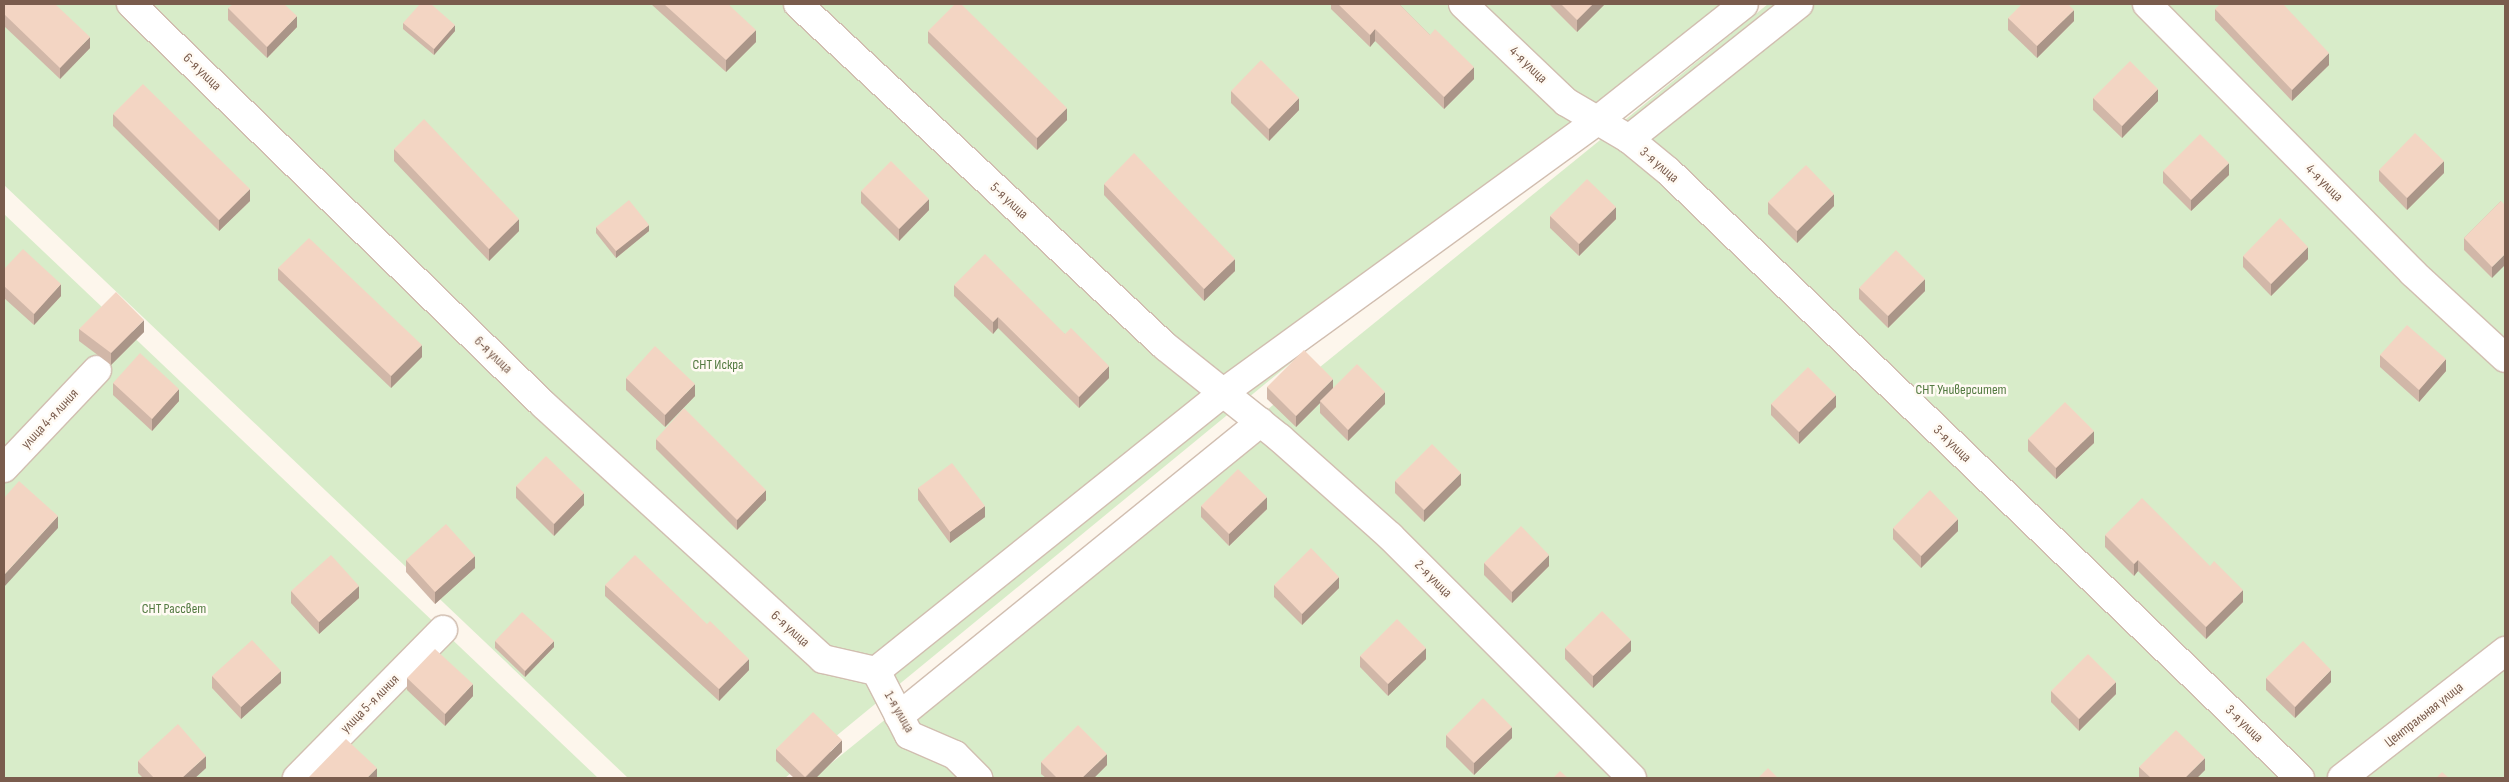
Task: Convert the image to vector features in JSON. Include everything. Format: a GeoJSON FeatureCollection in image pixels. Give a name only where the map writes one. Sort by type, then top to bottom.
{"type":"FeatureCollection","features":[{"type":"Feature","properties":{"kind":"street","name":"6-я улица"},"geometry":{"type":"LineString","coordinates":[[131,4],[544,405],[823,659],[876,671]]}},
{"type":"Feature","properties":{"kind":"street","name":"5-я улица"},"geometry":{"type":"LineString","coordinates":[[798,4],[1166,348],[1224,392]]}},
{"type":"Feature","properties":{"kind":"street","name":"4-я улица"},"geometry":{"type":"LineString","coordinates":[[1463,4],[1594,123]]}},
{"type":"Feature","properties":{"kind":"street"},"geometry":{"type":"LineString","coordinates":[[876,671],[1224,392],[1594,123],[1744,4]]}},
{"type":"Feature","properties":{"kind":"street"},"geometry":{"type":"LineString","coordinates":[[1629,139],[1800,4]]}},
{"type":"Feature","properties":{"kind":"street","name":"4-я улица"},"geometry":{"type":"LineString","coordinates":[[2147,4],[2413,273],[2505,358]]}},
{"type":"Feature","properties":{"kind":"street","name":"3-я улица"},"geometry":{"type":"LineString","coordinates":[[1594,123],[1629,139],[1668,171],[2300,778]]}},
{"type":"Feature","properties":{"kind":"street","name":"улица 4-я линия"},"geometry":{"type":"LineString","coordinates":[[4,468],[97,370]]}},
{"type":"Feature","properties":{"kind":"street","name":"2-я улица"},"geometry":{"type":"LineString","coordinates":[[1224,392],[1262,422],[1390,536],[1632,778]]}},
{"type":"Feature","properties":{"kind":"street"},"geometry":{"type":"LineString","coordinates":[[899,716],[1262,422]]}},
{"type":"Feature","properties":{"kind":"street","name":"улица 5-я линия"},"geometry":{"type":"LineString","coordinates":[[297,778],[443,630]]}},
{"type":"Feature","properties":{"kind":"street","name":"Центральная улица"},"geometry":{"type":"LineString","coordinates":[[2342,778],[2505,651]]}},
{"type":"Feature","properties":{"kind":"street","name":"1-я улица"},"geometry":{"type":"LineString","coordinates":[[876,671],[909,735],[955,755],[978,778]]}},
{"type":"Feature","properties":{"kind":"green space","name":"СНТ Искра"},"geometry":{"type":"Polygon","coordinates":[[[4,4],[1728,4],[785,778],[628,778],[4,185],[4,4]]]}},
{"type":"Feature","properties":{"kind":"green space","name":"СНТ Университет"},"geometry":{"type":"Polygon","coordinates":[[[1768,4],[2505,4],[2505,778],[813,778],[1768,4]]]}},
{"type":"Feature","properties":{"kind":"green space","name":"СНТ Рассвет"},"geometry":{"type":"Polygon","coordinates":[[[4,214],[598,778],[4,778],[4,214]]]}},
{"type":"Feature","properties":{"kind":"building"},"geometry":{"type":"Polygon","coordinates":[[[4,4],[55,4],[90,37],[60,68],[4,14],[4,4]]]}},
{"type":"Feature","properties":{"kind":"building"},"geometry":{"type":"Polygon","coordinates":[[[233,4],[284,4],[297,16],[267,47],[228,8],[233,4]]]}},
{"type":"Feature","properties":{"kind":"building"},"geometry":{"type":"Polygon","coordinates":[[[420,4],[431,4],[455,25],[434,49],[403,23],[420,4]]]}},
{"type":"Feature","properties":{"kind":"building"},"geometry":{"type":"Polygon","coordinates":[[[664,4],[728,4],[756,30],[726,60],[664,4]]]}},
{"type":"Feature","properties":{"kind":"building"},"geometry":{"type":"Polygon","coordinates":[[[955,4],[961,4],[1067,108],[1037,138],[928,31],[955,4]]]}},
{"type":"Feature","properties":{"kind":"building"},"geometry":{"type":"Polygon","coordinates":[[[1338,4],[1399,4],[1430,35],[1435,29],[1474,67],[1444,97],[1375,29],[1370,35],[1338,4]]]}},
{"type":"Feature","properties":{"kind":"building"},"geometry":{"type":"Polygon","coordinates":[[[1561,4],[1593,4],[1577,20],[1561,4]]]}},
{"type":"Feature","properties":{"kind":"building"},"geometry":{"type":"Polygon","coordinates":[[[2022,4],[2068,4],[2074,10],[2037,46],[2008,18],[2022,4]]]}},
{"type":"Feature","properties":{"kind":"building"},"geometry":{"type":"Polygon","coordinates":[[[2220,4],[2283,4],[2329,53],[2292,90],[2215,9],[2220,4]]]}},
{"type":"Feature","properties":{"kind":"building"},"geometry":{"type":"Polygon","coordinates":[[[1261,60],[1299,98],[1269,129],[1231,91],[1261,60]]]}},
{"type":"Feature","properties":{"kind":"building"},"geometry":{"type":"Polygon","coordinates":[[[2130,61],[2158,89],[2122,126],[2093,98],[2130,61]]]}},
{"type":"Feature","properties":{"kind":"building"},"geometry":{"type":"Polygon","coordinates":[[[143,84],[250,189],[219,220],[113,114],[143,84]]]}},
{"type":"Feature","properties":{"kind":"building"},"geometry":{"type":"Polygon","coordinates":[[[424,119],[519,219],[489,249],[394,149],[424,119]]]}},
{"type":"Feature","properties":{"kind":"building"},"geometry":{"type":"Polygon","coordinates":[[[2415,133],[2444,161],[2407,198],[2379,170],[2415,133]]]}},
{"type":"Feature","properties":{"kind":"building"},"geometry":{"type":"Polygon","coordinates":[[[2200,134],[2229,163],[2191,200],[2163,171],[2200,134]]]}},
{"type":"Feature","properties":{"kind":"building"},"geometry":{"type":"Polygon","coordinates":[[[1134,153],[1235,259],[1204,289],[1104,184],[1134,153]]]}},
{"type":"Feature","properties":{"kind":"building"},"geometry":{"type":"Polygon","coordinates":[[[891,161],[929,199],[899,229],[861,191],[891,161]]]}},
{"type":"Feature","properties":{"kind":"building"},"geometry":{"type":"Polygon","coordinates":[[[1806,165],[1834,194],[1797,231],[1768,202],[1806,165]]]}},
{"type":"Feature","properties":{"kind":"building"},"geometry":{"type":"Polygon","coordinates":[[[1587,179],[1616,207],[1579,244],[1550,216],[1587,179]]]}},
{"type":"Feature","properties":{"kind":"building"},"geometry":{"type":"Polygon","coordinates":[[[629,200],[649,225],[616,251],[596,227],[629,200]]]}},
{"type":"Feature","properties":{"kind":"building"},"geometry":{"type":"Polygon","coordinates":[[[2501,201],[2505,205],[2505,254],[2492,267],[2464,238],[2501,201]]]}},
{"type":"Feature","properties":{"kind":"building"},"geometry":{"type":"Polygon","coordinates":[[[2280,218],[2308,247],[2271,284],[2243,256],[2280,218]]]}},
{"type":"Feature","properties":{"kind":"building"},"geometry":{"type":"Polygon","coordinates":[[[309,238],[422,345],[391,376],[278,268],[309,238]]]}},
{"type":"Feature","properties":{"kind":"building"},"geometry":{"type":"Polygon","coordinates":[[[23,249],[61,284],[34,314],[4,286],[4,269],[23,249]]]}},
{"type":"Feature","properties":{"kind":"building"},"geometry":{"type":"Polygon","coordinates":[[[1896,250],[1925,279],[1888,316],[1859,288],[1896,250]]]}},
{"type":"Feature","properties":{"kind":"building"},"geometry":{"type":"Polygon","coordinates":[[[985,254],[1065,334],[1071,328],[1109,366],[1079,397],[998,317],[993,322],[954,285],[985,254]]]}},
{"type":"Feature","properties":{"kind":"building"},"geometry":{"type":"Polygon","coordinates":[[[116,292],[144,320],[111,353],[79,329],[116,292]]]}},
{"type":"Feature","properties":{"kind":"building"},"geometry":{"type":"Polygon","coordinates":[[[2407,325],[2446,359],[2419,390],[2380,355],[2407,325]]]}},
{"type":"Feature","properties":{"kind":"building"},"geometry":{"type":"Polygon","coordinates":[[[655,346],[695,384],[665,415],[626,378],[655,346]]]}},
{"type":"Feature","properties":{"kind":"building"},"geometry":{"type":"Polygon","coordinates":[[[1304,350],[1333,379],[1296,416],[1267,387],[1304,350]]]}},
{"type":"Feature","properties":{"kind":"building"},"geometry":{"type":"Polygon","coordinates":[[[140,353],[179,389],[152,419],[113,383],[140,353]]]}},
{"type":"Feature","properties":{"kind":"building"},"geometry":{"type":"Polygon","coordinates":[[[1357,364],[1385,392],[1348,430],[1320,401],[1357,364]]]}},
{"type":"Feature","properties":{"kind":"building"},"geometry":{"type":"Polygon","coordinates":[[[1808,367],[1836,395],[1799,432],[1771,404],[1808,367]]]}},
{"type":"Feature","properties":{"kind":"building"},"geometry":{"type":"Polygon","coordinates":[[[2065,402],[2094,431],[2056,468],[2028,439],[2065,402]]]}},
{"type":"Feature","properties":{"kind":"building"},"geometry":{"type":"Polygon","coordinates":[[[684,408],[766,490],[737,520],[656,439],[684,408]]]}},
{"type":"Feature","properties":{"kind":"building"},"geometry":{"type":"Polygon","coordinates":[[[1432,444],[1461,473],[1424,510],[1395,481],[1432,444]]]}},
{"type":"Feature","properties":{"kind":"building"},"geometry":{"type":"Polygon","coordinates":[[[546,456],[584,493],[554,524],[516,486],[546,456]]]}},
{"type":"Feature","properties":{"kind":"building"},"geometry":{"type":"Polygon","coordinates":[[[952,463],[985,506],[950,532],[918,488],[952,463]]]}},
{"type":"Feature","properties":{"kind":"building"},"geometry":{"type":"Polygon","coordinates":[[[1238,469],[1267,497],[1229,534],[1201,506],[1238,469]]]}},
{"type":"Feature","properties":{"kind":"building"},"geometry":{"type":"Polygon","coordinates":[[[19,481],[58,516],[4,575],[4,498],[19,481]]]}},
{"type":"Feature","properties":{"kind":"building"},"geometry":{"type":"Polygon","coordinates":[[[1930,490],[1958,519],[1921,556],[1893,528],[1930,490]]]}},
{"type":"Feature","properties":{"kind":"building"},"geometry":{"type":"Polygon","coordinates":[[[2142,498],[2210,566],[2214,561],[2243,590],[2206,627],[2138,560],[2134,564],[2105,535],[2142,498]]]}},
{"type":"Feature","properties":{"kind":"building"},"geometry":{"type":"Polygon","coordinates":[[[446,524],[475,556],[435,592],[406,560],[446,524]]]}},
{"type":"Feature","properties":{"kind":"building"},"geometry":{"type":"Polygon","coordinates":[[[1521,526],[1549,555],[1512,592],[1484,563],[1521,526]]]}},
{"type":"Feature","properties":{"kind":"building"},"geometry":{"type":"Polygon","coordinates":[[[1311,548],[1339,577],[1302,614],[1274,585],[1311,548]]]}},
{"type":"Feature","properties":{"kind":"building"},"geometry":{"type":"Polygon","coordinates":[[[331,555],[359,586],[319,622],[291,591],[331,555]]]}},
{"type":"Feature","properties":{"kind":"building"},"geometry":{"type":"Polygon","coordinates":[[[635,555],[707,624],[710,621],[749,659],[719,689],[605,585],[635,555]]]}},
{"type":"Feature","properties":{"kind":"building"},"geometry":{"type":"Polygon","coordinates":[[[1602,611],[1631,640],[1593,676],[1565,648],[1602,611]]]}},
{"type":"Feature","properties":{"kind":"building"},"geometry":{"type":"Polygon","coordinates":[[[522,612],[554,641],[525,671],[495,641],[522,612]]]}},
{"type":"Feature","properties":{"kind":"building"},"geometry":{"type":"Polygon","coordinates":[[[1397,619],[1426,648],[1388,684],[1360,656],[1397,619]]]}},
{"type":"Feature","properties":{"kind":"building"},"geometry":{"type":"Polygon","coordinates":[[[252,640],[281,671],[241,707],[212,676],[252,640]]]}},
{"type":"Feature","properties":{"kind":"building"},"geometry":{"type":"Polygon","coordinates":[[[2303,641],[2331,670],[2295,707],[2266,678],[2303,641]]]}},
{"type":"Feature","properties":{"kind":"building"},"geometry":{"type":"Polygon","coordinates":[[[435,649],[473,684],[445,714],[407,678],[435,649]]]}},
{"type":"Feature","properties":{"kind":"building"},"geometry":{"type":"Polygon","coordinates":[[[2088,654],[2116,682],[2079,719],[2051,691],[2088,654]]]}},
{"type":"Feature","properties":{"kind":"building"},"geometry":{"type":"Polygon","coordinates":[[[1483,698],[1512,727],[1474,763],[1446,735],[1483,698]]]}},
{"type":"Feature","properties":{"kind":"building"},"geometry":{"type":"Polygon","coordinates":[[[813,712],[842,740],[805,777],[776,749],[813,712]]]}},
{"type":"Feature","properties":{"kind":"building"},"geometry":{"type":"Polygon","coordinates":[[[178,724],[206,756],[182,778],[154,778],[138,761],[178,724]]]}},
{"type":"Feature","properties":{"kind":"building"},"geometry":{"type":"Polygon","coordinates":[[[1078,725],[1107,754],[1082,778],[1057,778],[1041,762],[1078,725]]]}},
{"type":"Feature","properties":{"kind":"building"},"geometry":{"type":"Polygon","coordinates":[[[2176,730],[2205,758],[2185,778],[2151,778],[2139,767],[2176,730]]]}},
{"type":"Feature","properties":{"kind":"building"},"geometry":{"type":"Polygon","coordinates":[[[346,739],[377,768],[367,778],[309,778],[309,777],[346,739]]]}},
{"type":"Feature","properties":{"kind":"building"},"geometry":{"type":"Polygon","coordinates":[[[1768,768],[1778,778],[1758,778],[1768,768]]]}},
{"type":"Feature","properties":{"kind":"building"},"geometry":{"type":"Polygon","coordinates":[[[1560,771],[1568,778],[1553,778],[1560,771]]]}},
{"type":"Feature","properties":{"kind":"building"},"geometry":{"type":"Polygon","coordinates":[[[2442,772],[2449,778],[2436,778],[2442,772]]]}}]}
